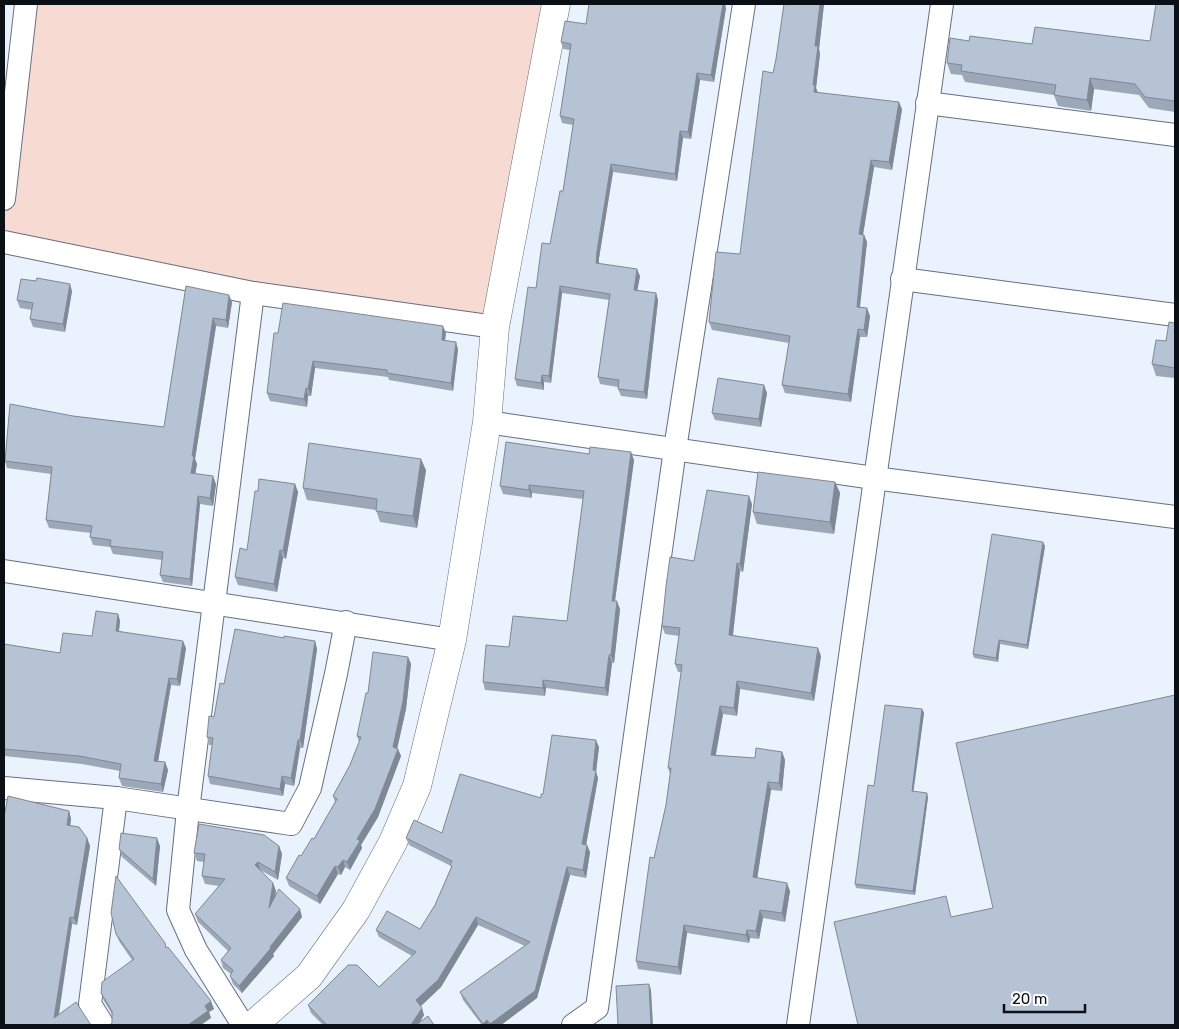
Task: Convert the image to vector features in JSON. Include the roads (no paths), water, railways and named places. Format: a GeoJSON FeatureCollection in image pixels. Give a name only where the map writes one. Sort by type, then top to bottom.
{"type":"FeatureCollection","features":[{"type":"Feature","properties":{"kind":"street"},"geometry":{"type":"LineString","coordinates":[[4,199],[26,4]]}},
{"type":"Feature","properties":{"kind":"street"},"geometry":{"type":"LineString","coordinates":[[253,1025],[309,976],[356,910],[393,842],[417,786],[452,640],[487,422],[495,327],[556,4]]}},
{"type":"Feature","properties":{"kind":"street"},"geometry":{"type":"LineString","coordinates":[[574,1025],[597,1008],[675,450],[744,4]]}},
{"type":"Feature","properties":{"kind":"street"},"geometry":{"type":"LineString","coordinates":[[798,1025],[942,4]]}},
{"type":"Feature","properties":{"kind":"street"},"geometry":{"type":"LineString","coordinates":[[927,103],[1175,135]]}},
{"type":"Feature","properties":{"kind":"street"},"geometry":{"type":"LineString","coordinates":[[4,242],[253,292],[495,327]]}},
{"type":"Feature","properties":{"kind":"street"},"geometry":{"type":"LineString","coordinates":[[902,279],[1175,315]]}},
{"type":"Feature","properties":{"kind":"street"},"geometry":{"type":"LineString","coordinates":[[244,1025],[196,950],[178,910],[188,810],[253,292]]}},
{"type":"Feature","properties":{"kind":"street"},"geometry":{"type":"LineString","coordinates":[[487,422],[874,478],[1175,517]]}},
{"type":"Feature","properties":{"kind":"street"},"geometry":{"type":"LineString","coordinates":[[4,570],[452,640]]}},
{"type":"Feature","properties":{"kind":"street"},"geometry":{"type":"LineString","coordinates":[[4,788],[116,798],[290,824],[310,788],[329,709],[346,622]]}},
{"type":"Feature","properties":{"kind":"street"},"geometry":{"type":"LineString","coordinates":[[103,1025],[90,1004],[116,798]]}}]}
